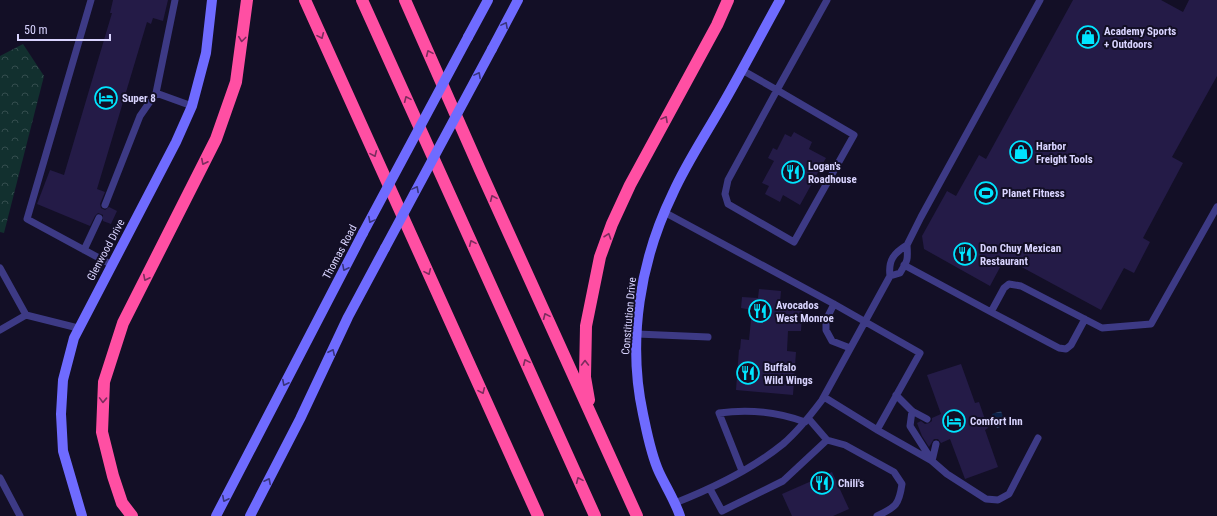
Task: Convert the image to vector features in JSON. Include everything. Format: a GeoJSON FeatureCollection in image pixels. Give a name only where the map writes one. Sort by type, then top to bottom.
{"type":"FeatureCollection","features":[{"type":"Feature","properties":{"kind":"highway"},"geometry":{"type":"LineString","coordinates":[[128,516],[122,504],[113,476],[102,432],[104,382],[122,323],[216,140],[236,82],[247,0]]}},
{"type":"Feature","properties":{"kind":"highway"},"geometry":{"type":"LineString","coordinates":[[305,0],[538,516]]}},
{"type":"Feature","properties":{"kind":"highway"},"geometry":{"type":"LineString","coordinates":[[362,0],[595,516]]}},
{"type":"Feature","properties":{"kind":"highway"},"geometry":{"type":"LineString","coordinates":[[405,0],[481,172],[637,516]]}},
{"type":"Feature","properties":{"kind":"highway"},"geometry":{"type":"LineString","coordinates":[[597,428],[588,397],[585,378],[585,354],[586,326],[600,257],[612,224],[630,185],[717,25],[728,0]]}},
{"type":"Feature","properties":{"kind":"highway"},"geometry":{"type":"LineString","coordinates":[[122,504],[132,516]]}},
{"type":"Feature","properties":{"kind":"main road","name":"Glenwood Drive"},"geometry":{"type":"LineString","coordinates":[[82,516],[63,451],[61,414],[63,380],[78,328],[176,142],[192,106],[206,53],[212,0]]}},
{"type":"Feature","properties":{"kind":"main road","name":"Thomas Road"},"geometry":{"type":"LineString","coordinates":[[216,516],[363,233],[488,0]]}},
{"type":"Feature","properties":{"kind":"main road"},"geometry":{"type":"LineString","coordinates":[[250,516],[300,419],[348,317],[518,0]]}},
{"type":"Feature","properties":{"kind":"main road","name":"Constitution Drive"},"geometry":{"type":"LineString","coordinates":[[680,516],[676,503],[659,471],[643,414],[638,376],[637,334],[644,272],[664,212],[680,180],[780,0]]}},
{"type":"Feature","properties":{"kind":"lane"},"geometry":{"type":"LineString","coordinates":[[91,0],[27,219],[112,265]]}},
{"type":"Feature","properties":{"kind":"lane"},"geometry":{"type":"LineString","coordinates":[[105,205],[140,116],[156,93],[176,0]]}},
{"type":"Feature","properties":{"kind":"lane"},"geometry":{"type":"LineString","coordinates":[[742,70],[777,90],[854,135],[794,242],[728,204],[725,194],[728,180],[777,90],[827,0]]}},
{"type":"Feature","properties":{"kind":"lane"},"geometry":{"type":"LineString","coordinates":[[676,503],[710,489],[742,471],[783,443],[807,420],[824,397],[890,276],[889,266],[897,251],[907,244],[1040,0]]}},
{"type":"Feature","properties":{"kind":"lane"},"geometry":{"type":"LineString","coordinates":[[156,93],[192,106]]}},
{"type":"Feature","properties":{"kind":"lane"},"geometry":{"type":"LineString","coordinates":[[991,312],[1004,288],[1009,284],[1021,286],[1102,328],[1151,324],[1217,207]]}},
{"type":"Feature","properties":{"kind":"lane"},"geometry":{"type":"LineString","coordinates":[[664,212],[865,321],[920,353],[877,430]]}},
{"type":"Feature","properties":{"kind":"lane"},"geometry":{"type":"LineString","coordinates":[[84,250],[99,218]]}},
{"type":"Feature","properties":{"kind":"lane"},"geometry":{"type":"LineString","coordinates":[[890,276],[900,273],[908,259],[907,244]]}},
{"type":"Feature","properties":{"kind":"lane"},"geometry":{"type":"LineString","coordinates":[[904,266],[1059,348],[1066,349],[1071,345],[1085,319]]}},
{"type":"Feature","properties":{"kind":"lane"},"geometry":{"type":"LineString","coordinates":[[0,268],[26,315]]}},
{"type":"Feature","properties":{"kind":"lane"},"geometry":{"type":"LineString","coordinates":[[834,304],[826,320],[826,330],[832,341],[850,348]]}},
{"type":"Feature","properties":{"kind":"lane"},"geometry":{"type":"LineString","coordinates":[[0,330],[26,315],[78,328]]}},
{"type":"Feature","properties":{"kind":"lane"},"geometry":{"type":"LineString","coordinates":[[637,334],[708,337]]}},
{"type":"Feature","properties":{"kind":"lane"},"geometry":{"type":"LineString","coordinates":[[896,395],[912,411],[927,419]]}},
{"type":"Feature","properties":{"kind":"lane"},"geometry":{"type":"LineString","coordinates":[[824,397],[877,430],[932,461],[947,474],[986,499],[998,500],[1009,494],[1038,438]]}},
{"type":"Feature","properties":{"kind":"lane"},"geometry":{"type":"LineString","coordinates":[[742,471],[719,413],[736,410],[789,416],[807,420],[827,440],[845,445],[894,472],[902,484],[900,500],[889,510],[877,516]]}},
{"type":"Feature","properties":{"kind":"lane"},"geometry":{"type":"LineString","coordinates":[[912,411],[910,426],[932,461]]}},
{"type":"Feature","properties":{"kind":"lane"},"geometry":{"type":"LineString","coordinates":[[710,489],[722,511],[783,482],[827,440]]}},
{"type":"Feature","properties":{"kind":"lane"},"geometry":{"type":"LineString","coordinates":[[932,461],[936,444]]}},
{"type":"Feature","properties":{"kind":"lane"},"geometry":{"type":"LineString","coordinates":[[0,478],[20,516]]}},
{"type":"Feature","properties":{"kind":"green space"},"geometry":{"type":"Polygon","coordinates":[[[23,44],[44,76],[4,233],[0,232],[0,56],[23,44]]]}},
{"type":"Feature","properties":{"kind":"water"},"geometry":{"type":"Polygon","coordinates":[[[1001,411],[1006,425],[997,428],[992,414],[1001,411]]]}},
{"type":"Feature","properties":{"kind":"building","name":"Super 8"},"geometry":{"type":"Polygon","coordinates":[[[113,0],[168,0],[163,21],[153,18],[151,24],[147,22],[97,189],[105,192],[100,204],[101,208],[105,210],[109,207],[117,211],[111,224],[103,221],[103,215],[98,213],[90,226],[37,204],[50,170],[64,175],[112,13],[110,13],[113,0]]]}},
{"type":"Feature","properties":{"kind":"building"},"geometry":{"type":"Polygon","coordinates":[[[1073,0],[1161,0],[1183,12],[1189,0],[1217,0],[1217,76],[1172,157],[1183,163],[1143,238],[1150,242],[1134,273],[1124,268],[1101,310],[1005,258],[990,286],[924,249],[922,236],[947,191],[956,196],[979,155],[986,159],[1073,0]]]}},
{"type":"Feature","properties":{"kind":"building","name":"Logan's Roadhouse"},"geometry":{"type":"Polygon","coordinates":[[[794,132],[812,142],[809,149],[826,158],[800,205],[783,195],[780,202],[765,194],[769,186],[762,183],[774,161],[768,158],[773,148],[777,150],[785,134],[791,137],[794,132]]]}},
{"type":"Feature","properties":{"kind":"building"},"geometry":{"type":"Polygon","coordinates":[[[759,289],[781,291],[780,302],[795,304],[794,310],[802,311],[801,331],[788,331],[787,351],[796,352],[793,395],[736,390],[741,339],[749,340],[752,310],[741,308],[742,297],[758,298],[759,289]]]}},
{"type":"Feature","properties":{"kind":"building","name":"Comfort Inn"},"geometry":{"type":"Polygon","coordinates":[[[961,364],[975,403],[979,402],[988,428],[985,430],[998,467],[965,479],[950,439],[941,443],[938,439],[934,439],[929,447],[922,436],[917,423],[921,421],[925,424],[929,423],[932,421],[932,418],[941,414],[927,375],[961,364]]]}},
{"type":"Feature","properties":{"kind":"building","name":"Chili's"},"geometry":{"type":"Polygon","coordinates":[[[832,472],[849,509],[833,516],[792,516],[782,494],[832,472]]]}},
{"type":"Feature","properties":{"kind":"place","name":"Academy Sports + Outdoors"},"geometry":{"type":"Point","coordinates":[1088,37]}},
{"type":"Feature","properties":{"kind":"place","name":"Super 8"},"geometry":{"type":"Point","coordinates":[106,98]}},
{"type":"Feature","properties":{"kind":"place","name":"Harbor Freight Tools"},"geometry":{"type":"Point","coordinates":[1021,152]}},
{"type":"Feature","properties":{"kind":"place","name":"Logan's Roadhouse"},"geometry":{"type":"Point","coordinates":[793,172]}},
{"type":"Feature","properties":{"kind":"place","name":"Planet Fitness"},"geometry":{"type":"Point","coordinates":[986,193]}},
{"type":"Feature","properties":{"kind":"place","name":"Don Chuy Mexican Restaurant"},"geometry":{"type":"Point","coordinates":[965,254]}},
{"type":"Feature","properties":{"kind":"place","name":"Avocados West Monroe"},"geometry":{"type":"Point","coordinates":[760,311]}},
{"type":"Feature","properties":{"kind":"place","name":"Buffalo Wild Wings"},"geometry":{"type":"Point","coordinates":[748,373]}},
{"type":"Feature","properties":{"kind":"place","name":"Comfort Inn"},"geometry":{"type":"Point","coordinates":[954,421]}},
{"type":"Feature","properties":{"kind":"place","name":"Chili's"},"geometry":{"type":"Point","coordinates":[822,483]}}]}
